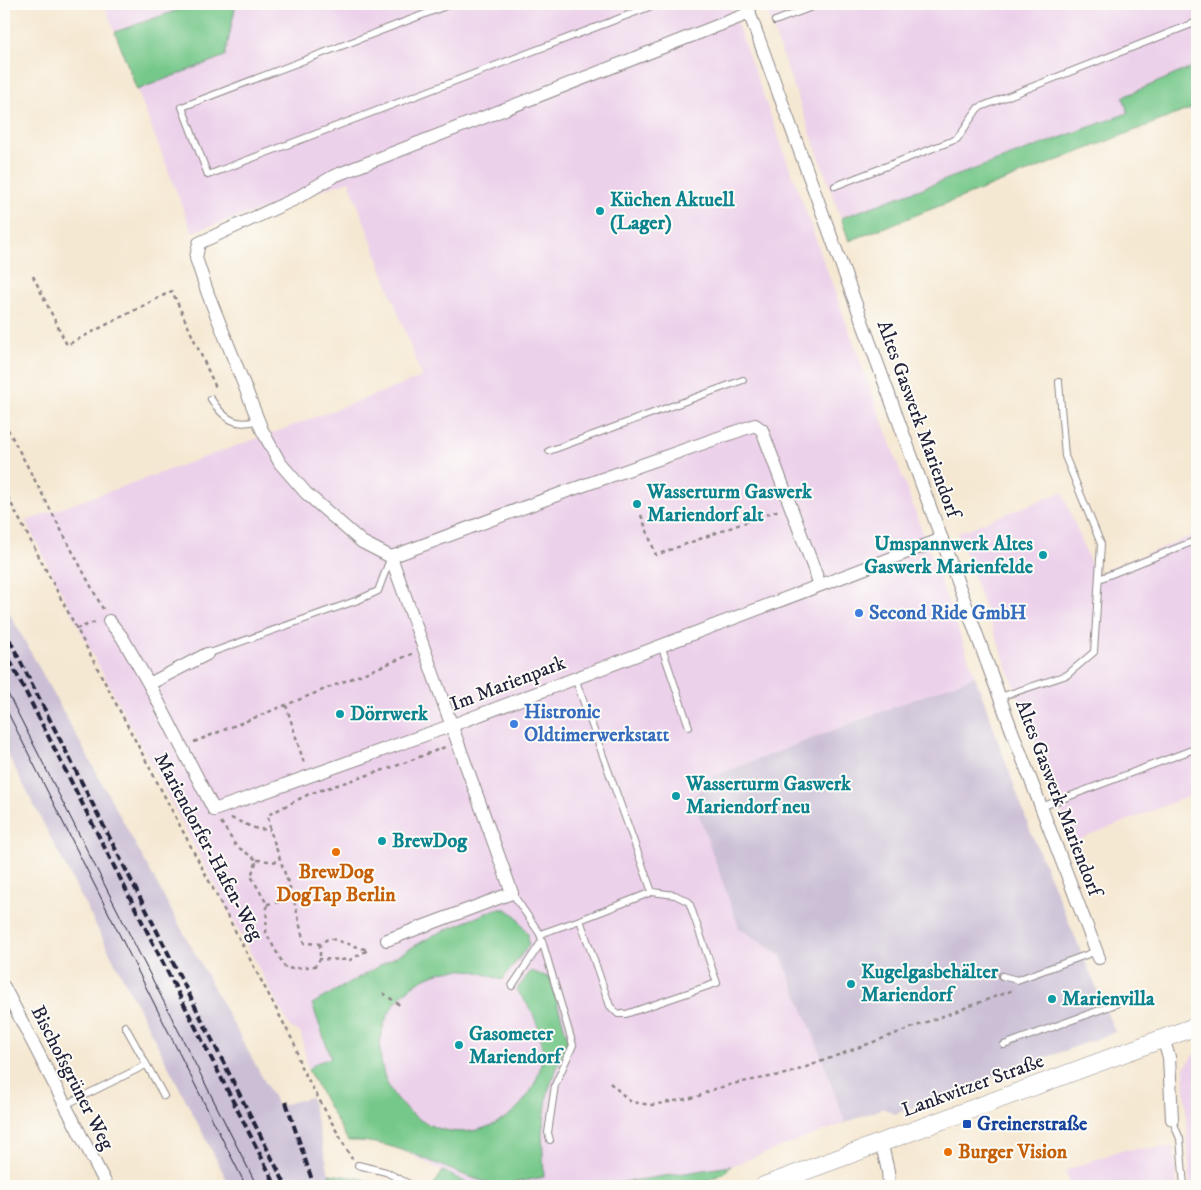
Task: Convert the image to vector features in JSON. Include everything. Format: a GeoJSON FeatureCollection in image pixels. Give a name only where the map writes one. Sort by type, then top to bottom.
{"type":"FeatureCollection","features":[{"type":"Feature","properties":{"kind":"main road","name":"Lankwitzer Straße"},"geometry":{"type":"LineString","coordinates":[[764,1186],[881,1141],[935,1124],[1197,1026]]}},
{"type":"Feature","properties":{"kind":"street"},"geometry":{"type":"LineString","coordinates":[[387,940],[512,893],[391,557],[362,542],[306,493],[280,463],[258,420],[202,276],[196,258],[199,243],[295,200],[334,176],[748,9]]}},
{"type":"Feature","properties":{"kind":"street","name":"Altes Gaswerk Mariendorf"},"geometry":{"type":"LineString","coordinates":[[748,9],[1000,697],[1098,955]]}},
{"type":"Feature","properties":{"kind":"street"},"geometry":{"type":"LineString","coordinates":[[391,557],[752,425],[758,426],[762,430],[820,585]]}},
{"type":"Feature","properties":{"kind":"street","name":"Im Marienpark"},"geometry":{"type":"LineString","coordinates":[[214,810],[309,776],[454,735],[471,718],[942,539]]}},
{"type":"Feature","properties":{"kind":"street"},"geometry":{"type":"LineString","coordinates":[[109,621],[122,637],[149,684],[214,810]]}},
{"type":"Feature","properties":{"kind":"street"},"geometry":{"type":"LineString","coordinates":[[149,684],[207,654]]}},
{"type":"Feature","properties":{"kind":"street","name":"Bischofsgrüner Weg"},"geometry":{"type":"LineString","coordinates":[[4,987],[107,1186]]}},
{"type":"Feature","properties":{"kind":"street"},"geometry":{"type":"LineString","coordinates":[[1163,1039],[1169,1057],[1172,1119]]}},
{"type":"Feature","properties":{"kind":"street"},"geometry":{"type":"LineString","coordinates":[[881,1141],[888,1171],[889,1186]]}},
{"type":"Feature","properties":{"kind":"lane"},"geometry":{"type":"LineString","coordinates":[[451,4],[182,107],[208,175],[657,4]]}},
{"type":"Feature","properties":{"kind":"lane"},"geometry":{"type":"LineString","coordinates":[[775,21],[820,4]]}},
{"type":"Feature","properties":{"kind":"lane"},"geometry":{"type":"LineString","coordinates":[[835,186],[957,139],[978,108],[1197,22]]}},
{"type":"Feature","properties":{"kind":"lane"},"geometry":{"type":"LineString","coordinates":[[549,451],[744,380]]}},
{"type":"Feature","properties":{"kind":"lane"},"geometry":{"type":"LineString","coordinates":[[1000,697],[1067,675],[1094,652],[1101,544],[1065,456],[1059,382]]}},
{"type":"Feature","properties":{"kind":"lane"},"geometry":{"type":"LineString","coordinates":[[211,400],[226,418],[235,422],[258,420]]}},
{"type":"Feature","properties":{"kind":"lane"},"geometry":{"type":"LineString","coordinates":[[1099,579],[1197,540]]}},
{"type":"Feature","properties":{"kind":"lane"},"geometry":{"type":"LineString","coordinates":[[207,654],[358,600],[378,591],[391,557]]}},
{"type":"Feature","properties":{"kind":"lane"},"geometry":{"type":"LineString","coordinates":[[660,645],[689,727]]}},
{"type":"Feature","properties":{"kind":"lane"},"geometry":{"type":"LineString","coordinates":[[575,678],[652,892]]}},
{"type":"Feature","properties":{"kind":"lane"},"geometry":{"type":"LineString","coordinates":[[1041,807],[1197,748]]}},
{"type":"Feature","properties":{"kind":"lane"},"geometry":{"type":"LineString","coordinates":[[540,934],[652,892],[675,895],[689,902],[716,983],[626,1014],[618,1014],[610,1006],[580,920]]}},
{"type":"Feature","properties":{"kind":"lane"},"geometry":{"type":"LineString","coordinates":[[512,893],[540,934],[573,1045],[555,1085],[548,1134],[550,1140]]}},
{"type":"Feature","properties":{"kind":"lane"},"geometry":{"type":"LineString","coordinates":[[512,986],[542,941]]}},
{"type":"Feature","properties":{"kind":"lane"},"geometry":{"type":"LineString","coordinates":[[1002,976],[1017,980],[1098,955]]}},
{"type":"Feature","properties":{"kind":"lane"},"geometry":{"type":"LineString","coordinates":[[1004,1045],[1116,1004]]}},
{"type":"Feature","properties":{"kind":"lane"},"geometry":{"type":"LineString","coordinates":[[125,1026],[164,1096]]}},
{"type":"Feature","properties":{"kind":"lane"},"geometry":{"type":"LineString","coordinates":[[65,1105],[146,1065]]}},
{"type":"Feature","properties":{"kind":"lane"},"geometry":{"type":"LineString","coordinates":[[1172,1119],[1180,1139],[1184,1186]]}},
{"type":"Feature","properties":{"kind":"lane"},"geometry":{"type":"LineString","coordinates":[[358,1165],[386,1172],[413,1186]]}},
{"type":"Feature","properties":{"kind":"path"},"geometry":{"type":"LineString","coordinates":[[34,276],[67,345],[172,291],[220,397]]}},
{"type":"Feature","properties":{"kind":"path"},"geometry":{"type":"LineString","coordinates":[[4,422],[109,621],[93,622],[76,629]]}},
{"type":"Feature","properties":{"kind":"path","name":"Mariendorfer-Hafen-Weg"},"geometry":{"type":"LineString","coordinates":[[4,490],[295,1045],[300,1065],[345,1147],[358,1165]]}},
{"type":"Feature","properties":{"kind":"path"},"geometry":{"type":"LineString","coordinates":[[641,515],[656,555],[790,506]]}},
{"type":"Feature","properties":{"kind":"path"},"geometry":{"type":"LineString","coordinates":[[181,747],[424,650]]}},
{"type":"Feature","properties":{"kind":"path"},"geometry":{"type":"LineString","coordinates":[[286,705],[309,776]]}},
{"type":"Feature","properties":{"kind":"path"},"geometry":{"type":"LineString","coordinates":[[320,959],[350,960],[368,950],[329,938],[320,944],[304,943],[294,900],[270,830],[268,815],[309,794],[396,766],[454,735]]}},
{"type":"Feature","properties":{"kind":"path"},"geometry":{"type":"LineString","coordinates":[[214,810],[257,829],[270,830]]}},
{"type":"Feature","properties":{"kind":"path"},"geometry":{"type":"LineString","coordinates":[[214,810],[236,846],[257,860],[280,862]]}},
{"type":"Feature","properties":{"kind":"path"},"geometry":{"type":"LineString","coordinates":[[257,860],[251,876],[267,904],[266,933],[286,969],[314,966],[320,959],[320,944]]}},
{"type":"Feature","properties":{"kind":"path"},"geometry":{"type":"LineString","coordinates":[[267,904],[294,900]]}},
{"type":"Feature","properties":{"kind":"path"},"geometry":{"type":"LineString","coordinates":[[610,1083],[631,1102],[660,1104],[697,1097],[711,1090],[737,1083],[790,1073],[1017,989]]}},
{"type":"Feature","properties":{"kind":"path"},"geometry":{"type":"LineString","coordinates":[[383,993],[402,1006]]}},
{"type":"Feature","properties":{"kind":"path"},"geometry":{"type":"LineString","coordinates":[[634,1186],[659,1183],[661,1186]]}},
{"type":"Feature","properties":{"kind":"shaded area"},"geometry":{"type":"Polygon","coordinates":[[[104,4],[730,4],[975,676],[714,776],[739,928],[781,956],[814,1036],[845,1123],[731,1166],[598,1186],[473,1186],[389,1144],[369,1140],[348,1141],[308,1070],[301,1033],[290,1027],[92,653],[26,521],[278,431],[422,377],[349,181],[192,232],[104,4]]]}},
{"type":"Feature","properties":{"kind":"shaded area"},"geometry":{"type":"Polygon","coordinates":[[[764,4],[1197,4],[1197,65],[1123,97],[1129,113],[841,218],[764,4]]]}},
{"type":"Feature","properties":{"kind":"shaded area"},"geometry":{"type":"Polygon","coordinates":[[[1062,492],[1095,574],[1197,534],[1197,793],[1073,842],[957,533],[1062,492]]]}},
{"type":"Feature","properties":{"kind":"shaded area"},"geometry":{"type":"Polygon","coordinates":[[[4,603],[278,1106],[311,1097],[332,1186],[230,1186],[4,747],[4,603]]]}},
{"type":"Feature","properties":{"kind":"shaded area"},"geometry":{"type":"Polygon","coordinates":[[[975,676],[1030,830],[1115,1032],[895,1114],[883,1108],[845,1123],[814,1036],[781,956],[739,928],[693,798],[714,776],[975,676]]]}},
{"type":"Feature","properties":{"kind":"shaded area"},"geometry":{"type":"Polygon","coordinates":[[[1197,1053],[1197,1186],[1190,1186],[1184,1069],[1193,1055],[1197,1053]]]}},
{"type":"Feature","properties":{"kind":"shaded area"},"geometry":{"type":"Polygon","coordinates":[[[1174,1147],[1177,1186],[1071,1186],[1065,1171],[1121,1150],[1174,1147]]]}},
{"type":"Feature","properties":{"kind":"green space"},"geometry":{"type":"Polygon","coordinates":[[[195,4],[236,4],[225,56],[137,90],[115,32],[195,4]]]}},
{"type":"Feature","properties":{"kind":"green space"},"geometry":{"type":"Polygon","coordinates":[[[1197,65],[1197,102],[1190,109],[849,241],[841,218],[1128,113],[1123,97],[1197,65]]]}},
{"type":"Feature","properties":{"kind":"green space"},"geometry":{"type":"Polygon","coordinates":[[[496,909],[506,909],[515,915],[528,934],[529,945],[502,980],[475,971],[465,970],[450,970],[423,979],[400,997],[391,1009],[381,1037],[380,1055],[386,1081],[395,1097],[401,1104],[430,1125],[461,1132],[491,1126],[516,1109],[534,1085],[542,1056],[537,1023],[516,990],[531,971],[550,978],[568,1040],[548,1091],[542,1133],[544,1177],[495,1184],[472,1178],[403,1150],[367,1142],[348,1141],[308,1070],[316,1063],[331,1058],[312,1004],[434,935],[496,909]]]}},
{"type":"Feature","properties":{"kind":"green space"},"geometry":{"type":"Polygon","coordinates":[[[731,1166],[724,1173],[695,1186],[598,1186],[731,1166]]]}},
{"type":"Feature","properties":{"kind":"green space"},"geometry":{"type":"Polygon","coordinates":[[[443,1171],[473,1186],[433,1186],[443,1171]]]}},
{"type":"Feature","properties":{"kind":"green space"},"geometry":{"type":"Polygon","coordinates":[[[329,1174],[359,1178],[386,1186],[332,1186],[329,1174]]]}},
{"type":"Feature","properties":{"kind":"tram line"},"geometry":{"type":"LineString","coordinates":[[4,686],[257,1186]]}},
{"type":"Feature","properties":{"kind":"tram line"},"geometry":{"type":"LineString","coordinates":[[4,705],[246,1186]]}},
{"type":"Feature","properties":{"kind":"railway"},"geometry":{"type":"LineString","coordinates":[[4,629],[286,1186]]}},
{"type":"Feature","properties":{"kind":"railway"},"geometry":{"type":"LineString","coordinates":[[4,649],[276,1186]]}},
{"type":"Feature","properties":{"kind":"railway"},"geometry":{"type":"LineString","coordinates":[[286,1102],[314,1186]]}},
{"type":"Feature","properties":{"kind":"place","name":"Küchen Aktuell (Lager)"},"geometry":{"type":"Point","coordinates":[600,211]}},
{"type":"Feature","properties":{"kind":"place","name":"Wasserturm Gaswerk Mariendorf alt"},"geometry":{"type":"Point","coordinates":[637,504]}},
{"type":"Feature","properties":{"kind":"place","name":"Umspannwerk Altes Gaswerk Marienfelde"},"geometry":{"type":"Point","coordinates":[1043,555]}},
{"type":"Feature","properties":{"kind":"place","name":"Second Ride GmbH"},"geometry":{"type":"Point","coordinates":[859,613]}},
{"type":"Feature","properties":{"kind":"place","name":"Dörrwerk"},"geometry":{"type":"Point","coordinates":[340,714]}},
{"type":"Feature","properties":{"kind":"place","name":"Histronic Oldtimerwerkstatt"},"geometry":{"type":"Point","coordinates":[514,724]}},
{"type":"Feature","properties":{"kind":"place","name":"Wasserturm Gaswerk Mariendorf neu"},"geometry":{"type":"Point","coordinates":[676,796]}},
{"type":"Feature","properties":{"kind":"place","name":"BrewDog"},"geometry":{"type":"Point","coordinates":[382,841]}},
{"type":"Feature","properties":{"kind":"place","name":"BrewDog DogTap Berlin"},"geometry":{"type":"Point","coordinates":[336,852]}},
{"type":"Feature","properties":{"kind":"place","name":"Kugelgasbehälter Mariendorf"},"geometry":{"type":"Point","coordinates":[851,984]}},
{"type":"Feature","properties":{"kind":"place","name":"Marienvilla"},"geometry":{"type":"Point","coordinates":[1052,999]}},
{"type":"Feature","properties":{"kind":"place","name":"Gasometer Mariendorf"},"geometry":{"type":"Point","coordinates":[459,1045]}},
{"type":"Feature","properties":{"kind":"place","name":"Greinerstraße"},"geometry":{"type":"Point","coordinates":[967,1124]}},
{"type":"Feature","properties":{"kind":"place","name":"Burger Vision"},"geometry":{"type":"Point","coordinates":[948,1152]}}]}
